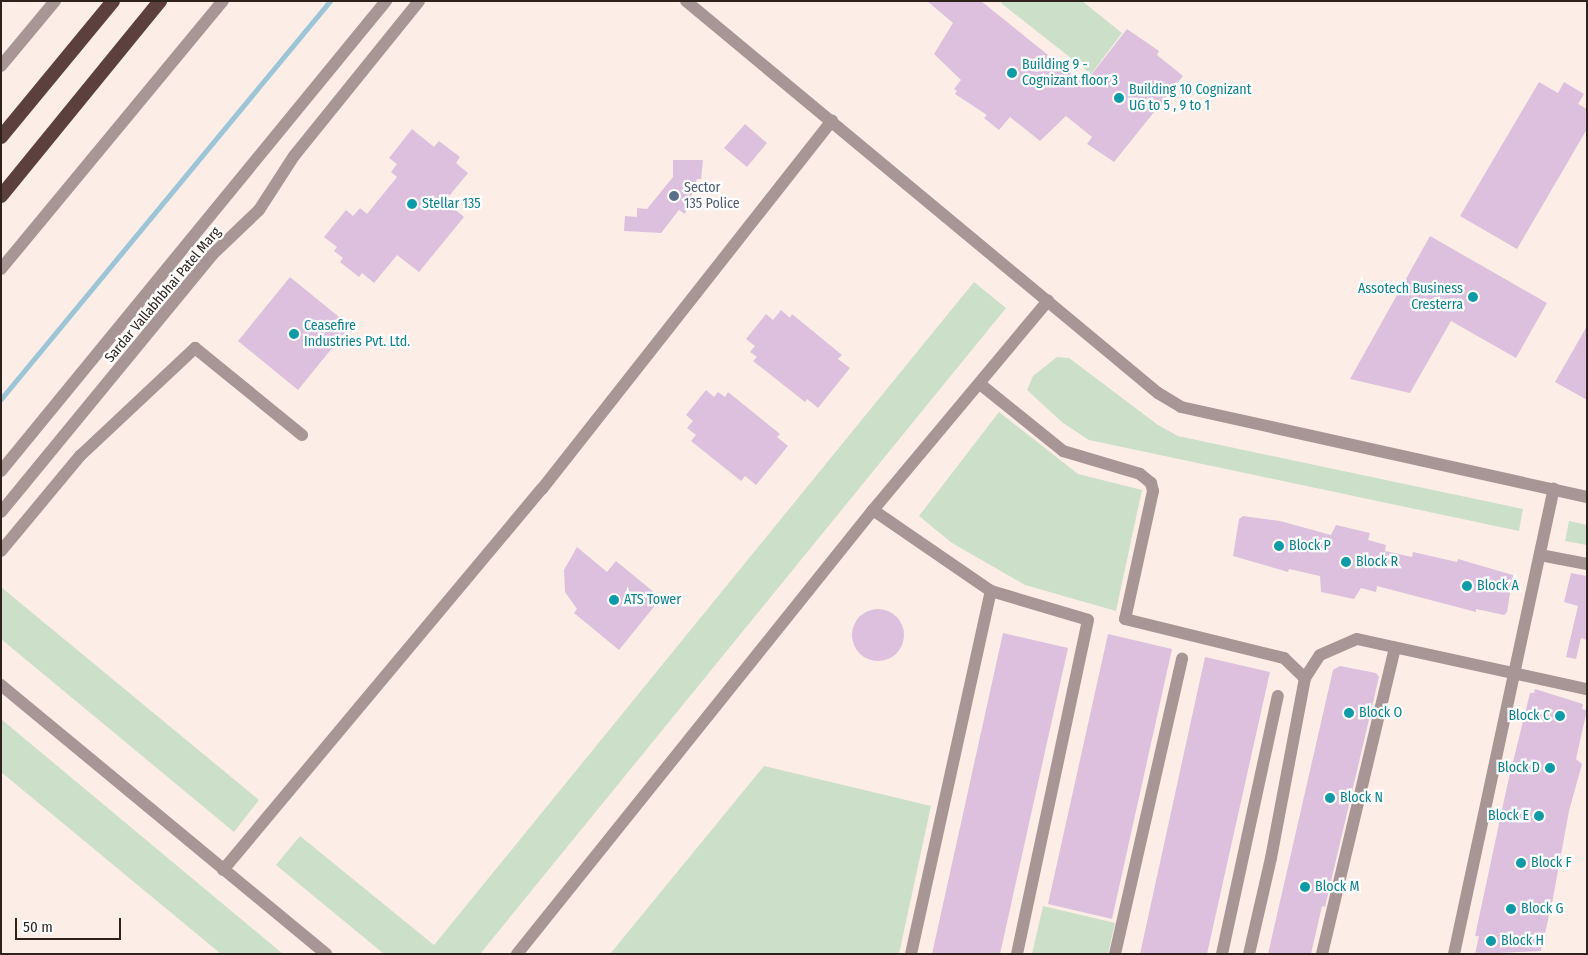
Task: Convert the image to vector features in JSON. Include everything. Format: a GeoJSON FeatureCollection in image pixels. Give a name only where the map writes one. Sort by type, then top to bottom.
{"type":"FeatureCollection","features":[{"type":"Feature","properties":{"kind":"highway"},"geometry":{"type":"LineString","coordinates":[[1,137],[113,1]]}},
{"type":"Feature","properties":{"kind":"highway"},"geometry":{"type":"LineString","coordinates":[[1,196],[160,1]]}},
{"type":"Feature","properties":{"kind":"street"},"geometry":{"type":"LineString","coordinates":[[1,66],[55,1]]}},
{"type":"Feature","properties":{"kind":"street"},"geometry":{"type":"LineString","coordinates":[[1,270],[223,1]]}},
{"type":"Feature","properties":{"kind":"street","name":"Sardar Vallabhbhai Patel Marg"},"geometry":{"type":"LineString","coordinates":[[1,471],[386,1]]}},
{"type":"Feature","properties":{"kind":"street","name":"Sardar Vallabhbhai Patel Marg"},"geometry":{"type":"LineString","coordinates":[[1,512],[214,253],[259,210],[294,156],[420,1]]}},
{"type":"Feature","properties":{"kind":"street"},"geometry":{"type":"LineString","coordinates":[[686,1],[1158,393],[1181,408],[1587,497]]}},
{"type":"Feature","properties":{"kind":"street"},"geometry":{"type":"LineString","coordinates":[[223,870],[542,489],[832,121]]}},
{"type":"Feature","properties":{"kind":"street"},"geometry":{"type":"LineString","coordinates":[[517,954],[873,510],[1048,301]]}},
{"type":"Feature","properties":{"kind":"street"},"geometry":{"type":"LineString","coordinates":[[1,551],[80,456],[195,348],[302,435]]}},
{"type":"Feature","properties":{"kind":"street"},"geometry":{"type":"LineString","coordinates":[[980,384],[1063,451],[1140,474],[1151,482],[1153,491],[1125,619],[1284,658],[1305,678]]}},
{"type":"Feature","properties":{"kind":"street"},"geometry":{"type":"LineString","coordinates":[[1454,954],[1554,489]]}},
{"type":"Feature","properties":{"kind":"street"},"geometry":{"type":"LineString","coordinates":[[873,510],[991,591],[1088,620],[1017,954]]}},
{"type":"Feature","properties":{"kind":"street"},"geometry":{"type":"LineString","coordinates":[[1540,555],[1587,564]]}},
{"type":"Feature","properties":{"kind":"street"},"geometry":{"type":"LineString","coordinates":[[911,954],[991,591]]}},
{"type":"Feature","properties":{"kind":"street"},"geometry":{"type":"LineString","coordinates":[[1249,954],[1271,858],[1305,678],[1320,655],[1357,639],[1587,689]]}},
{"type":"Feature","properties":{"kind":"street"},"geometry":{"type":"LineString","coordinates":[[1322,954],[1395,648]]}},
{"type":"Feature","properties":{"kind":"street"},"geometry":{"type":"LineString","coordinates":[[1115,954],[1182,659]]}},
{"type":"Feature","properties":{"kind":"street"},"geometry":{"type":"LineString","coordinates":[[1,685],[326,954]]}},
{"type":"Feature","properties":{"kind":"street"},"geometry":{"type":"LineString","coordinates":[[1222,954],[1278,696]]}},
{"type":"Feature","properties":{"kind":"green space"},"geometry":{"type":"Polygon","coordinates":[[[1002,1],[1082,1],[1122,33],[1091,74],[1001,3],[1002,1]]]}},
{"type":"Feature","properties":{"kind":"green space"},"geometry":{"type":"Polygon","coordinates":[[[974,282],[1006,308],[480,954],[384,954],[276,865],[300,836],[434,945],[974,282]]]}},
{"type":"Feature","properties":{"kind":"green space"},"geometry":{"type":"Polygon","coordinates":[[[1057,357],[1069,358],[1158,425],[1178,436],[1523,509],[1519,531],[1089,440],[1063,423],[1027,390],[1033,376],[1057,357]]]}},
{"type":"Feature","properties":{"kind":"green space"},"geometry":{"type":"Polygon","coordinates":[[[999,412],[1078,474],[1142,490],[1116,611],[1025,585],[952,543],[919,516],[999,412]]]}},
{"type":"Feature","properties":{"kind":"green space"},"geometry":{"type":"Polygon","coordinates":[[[1569,521],[1587,525],[1587,545],[1565,541],[1569,521]]]}},
{"type":"Feature","properties":{"kind":"green space"},"geometry":{"type":"Polygon","coordinates":[[[1,587],[259,800],[234,832],[1,639],[1,587]]]}},
{"type":"Feature","properties":{"kind":"green space"},"geometry":{"type":"Polygon","coordinates":[[[1,719],[283,954],[221,954],[1,772],[1,719]]]}},
{"type":"Feature","properties":{"kind":"green space"},"geometry":{"type":"Polygon","coordinates":[[[764,766],[931,806],[899,954],[610,954],[764,766]]]}},
{"type":"Feature","properties":{"kind":"green space"},"geometry":{"type":"Polygon","coordinates":[[[1043,906],[1115,923],[1108,954],[1032,954],[1043,906]]]}},
{"type":"Feature","properties":{"kind":"building"},"geometry":{"type":"Polygon","coordinates":[[[927,1],[981,1],[1084,84],[1127,29],[1159,51],[1157,55],[1183,76],[1114,162],[1087,144],[1092,137],[1066,116],[1040,141],[1010,117],[999,130],[984,118],[987,115],[955,94],[957,91],[954,89],[961,80],[934,54],[953,23],[927,1]]]}},
{"type":"Feature","properties":{"kind":"building"},"geometry":{"type":"Polygon","coordinates":[[[1539,82],[1558,93],[1564,82],[1584,94],[1578,104],[1587,109],[1587,129],[1517,249],[1460,216],[1539,82]]]}},
{"type":"Feature","properties":{"kind":"building"},"geometry":{"type":"Polygon","coordinates":[[[745,124],[767,143],[747,167],[724,148],[745,124]]]}},
{"type":"Feature","properties":{"kind":"building","name":"Stellar 135"},"geometry":{"type":"Polygon","coordinates":[[[412,129],[434,147],[439,141],[460,157],[456,163],[468,173],[445,201],[464,217],[419,272],[397,255],[374,283],[362,273],[359,277],[340,262],[343,258],[334,251],[337,247],[324,237],[346,210],[353,216],[360,208],[367,214],[397,177],[391,172],[397,164],[389,158],[412,129]]]}},
{"type":"Feature","properties":{"kind":"building","name":"Sector 135 Police"},"geometry":{"type":"Polygon","coordinates":[[[673,160],[703,160],[701,179],[697,179],[685,214],[679,210],[661,233],[624,231],[625,216],[637,217],[637,208],[647,209],[673,177],[673,160]]]}},
{"type":"Feature","properties":{"kind":"building","name":"Assotech Business Cresterra"},"geometry":{"type":"Polygon","coordinates":[[[1430,236],[1547,303],[1516,358],[1451,321],[1410,393],[1350,379],[1430,236]]]}},
{"type":"Feature","properties":{"kind":"building","name":"Ceasefire Industries Pvt. Ltd."},"geometry":{"type":"Polygon","coordinates":[[[290,277],[350,326],[298,390],[238,341],[290,277]]]}},
{"type":"Feature","properties":{"kind":"building"},"geometry":{"type":"Polygon","coordinates":[[[781,310],[790,318],[792,314],[842,355],[838,359],[850,368],[818,408],[807,399],[805,402],[753,361],[757,357],[750,352],[755,346],[746,339],[766,314],[773,320],[781,310]]]}},
{"type":"Feature","properties":{"kind":"building"},"geometry":{"type":"Polygon","coordinates":[[[1587,326],[1587,400],[1555,382],[1587,326]]]}},
{"type":"Feature","properties":{"kind":"building"},"geometry":{"type":"Polygon","coordinates":[[[706,390],[714,397],[718,392],[725,397],[728,392],[780,434],[777,437],[788,446],[756,485],[745,476],[741,481],[691,441],[696,435],[687,428],[693,421],[686,415],[706,390]]]}},
{"type":"Feature","properties":{"kind":"building"},"geometry":{"type":"Polygon","coordinates":[[[1243,516],[1280,521],[1331,535],[1336,525],[1370,533],[1368,540],[1386,545],[1385,551],[1412,557],[1413,552],[1457,562],[1458,559],[1513,575],[1507,612],[1504,615],[1476,609],[1476,612],[1377,586],[1376,592],[1361,588],[1354,599],[1321,592],[1320,576],[1289,569],[1288,572],[1233,556],[1239,519],[1243,516]]]}},
{"type":"Feature","properties":{"kind":"building","name":"ATS Tower"},"geometry":{"type":"Polygon","coordinates":[[[577,547],[607,572],[616,561],[661,598],[619,650],[574,613],[577,609],[565,592],[564,570],[577,547]]]}},
{"type":"Feature","properties":{"kind":"building"},"geometry":{"type":"Polygon","coordinates":[[[1571,573],[1587,576],[1587,640],[1581,638],[1576,659],[1566,657],[1578,606],[1564,602],[1571,573]]]}},
{"type":"Feature","properties":{"kind":"building"},"geometry":{"type":"Polygon","coordinates":[[[878,609],[888,611],[896,617],[902,625],[904,635],[902,645],[896,653],[888,659],[878,661],[868,659],[860,653],[854,645],[852,635],[854,625],[860,617],[868,611],[878,609]]]}},
{"type":"Feature","properties":{"kind":"building"},"geometry":{"type":"Polygon","coordinates":[[[1003,633],[1068,648],[1000,954],[932,954],[1003,633]]]}},
{"type":"Feature","properties":{"kind":"building"},"geometry":{"type":"Polygon","coordinates":[[[1108,634],[1172,649],[1112,919],[1048,904],[1108,634]]]}},
{"type":"Feature","properties":{"kind":"building"},"geometry":{"type":"Polygon","coordinates":[[[1205,657],[1270,672],[1207,954],[1140,954],[1205,657]]]}},
{"type":"Feature","properties":{"kind":"building"},"geometry":{"type":"Polygon","coordinates":[[[1340,666],[1376,673],[1379,677],[1325,907],[1322,906],[1311,954],[1268,954],[1333,670],[1340,666]]]}},
{"type":"Feature","properties":{"kind":"building"},"geometry":{"type":"Polygon","coordinates":[[[1535,689],[1583,704],[1582,709],[1587,710],[1576,759],[1582,764],[1569,811],[1541,951],[1475,954],[1479,936],[1475,936],[1508,782],[1530,693],[1534,693],[1535,689]]]}},
{"type":"Feature","properties":{"kind":"waterway"},"geometry":{"type":"LineString","coordinates":[[1,399],[330,1]]}},
{"type":"Feature","properties":{"kind":"place","name":"Building 9 - Cognizant floor 3"},"geometry":{"type":"Point","coordinates":[1012,73]}},
{"type":"Feature","properties":{"kind":"place","name":"Building 10 Cognizant UG to 5 , 9 to 1"},"geometry":{"type":"Point","coordinates":[1119,98]}},
{"type":"Feature","properties":{"kind":"place","name":"Sector 135 Police"},"geometry":{"type":"Point","coordinates":[674,196]}},
{"type":"Feature","properties":{"kind":"place","name":"Stellar 135"},"geometry":{"type":"Point","coordinates":[412,204]}},
{"type":"Feature","properties":{"kind":"place","name":"Assotech Business Cresterra"},"geometry":{"type":"Point","coordinates":[1473,297]}},
{"type":"Feature","properties":{"kind":"place","name":"Ceasefire Industries Pvt. Ltd."},"geometry":{"type":"Point","coordinates":[294,334]}},
{"type":"Feature","properties":{"kind":"place","name":"Block P"},"geometry":{"type":"Point","coordinates":[1279,546]}},
{"type":"Feature","properties":{"kind":"place","name":"Block R"},"geometry":{"type":"Point","coordinates":[1346,562]}},
{"type":"Feature","properties":{"kind":"place","name":"Block A"},"geometry":{"type":"Point","coordinates":[1467,586]}},
{"type":"Feature","properties":{"kind":"place","name":"ATS Tower"},"geometry":{"type":"Point","coordinates":[614,600]}},
{"type":"Feature","properties":{"kind":"place","name":"Block O"},"geometry":{"type":"Point","coordinates":[1349,713]}},
{"type":"Feature","properties":{"kind":"place","name":"Block C"},"geometry":{"type":"Point","coordinates":[1560,716]}},
{"type":"Feature","properties":{"kind":"place","name":"Block D"},"geometry":{"type":"Point","coordinates":[1550,768]}},
{"type":"Feature","properties":{"kind":"place","name":"Block N"},"geometry":{"type":"Point","coordinates":[1330,798]}},
{"type":"Feature","properties":{"kind":"place","name":"Block E"},"geometry":{"type":"Point","coordinates":[1539,816]}},
{"type":"Feature","properties":{"kind":"place","name":"Block F"},"geometry":{"type":"Point","coordinates":[1521,863]}},
{"type":"Feature","properties":{"kind":"place","name":"Block M"},"geometry":{"type":"Point","coordinates":[1305,887]}},
{"type":"Feature","properties":{"kind":"place","name":"Block G"},"geometry":{"type":"Point","coordinates":[1511,909]}},
{"type":"Feature","properties":{"kind":"place","name":"Block H"},"geometry":{"type":"Point","coordinates":[1491,941]}}]}
